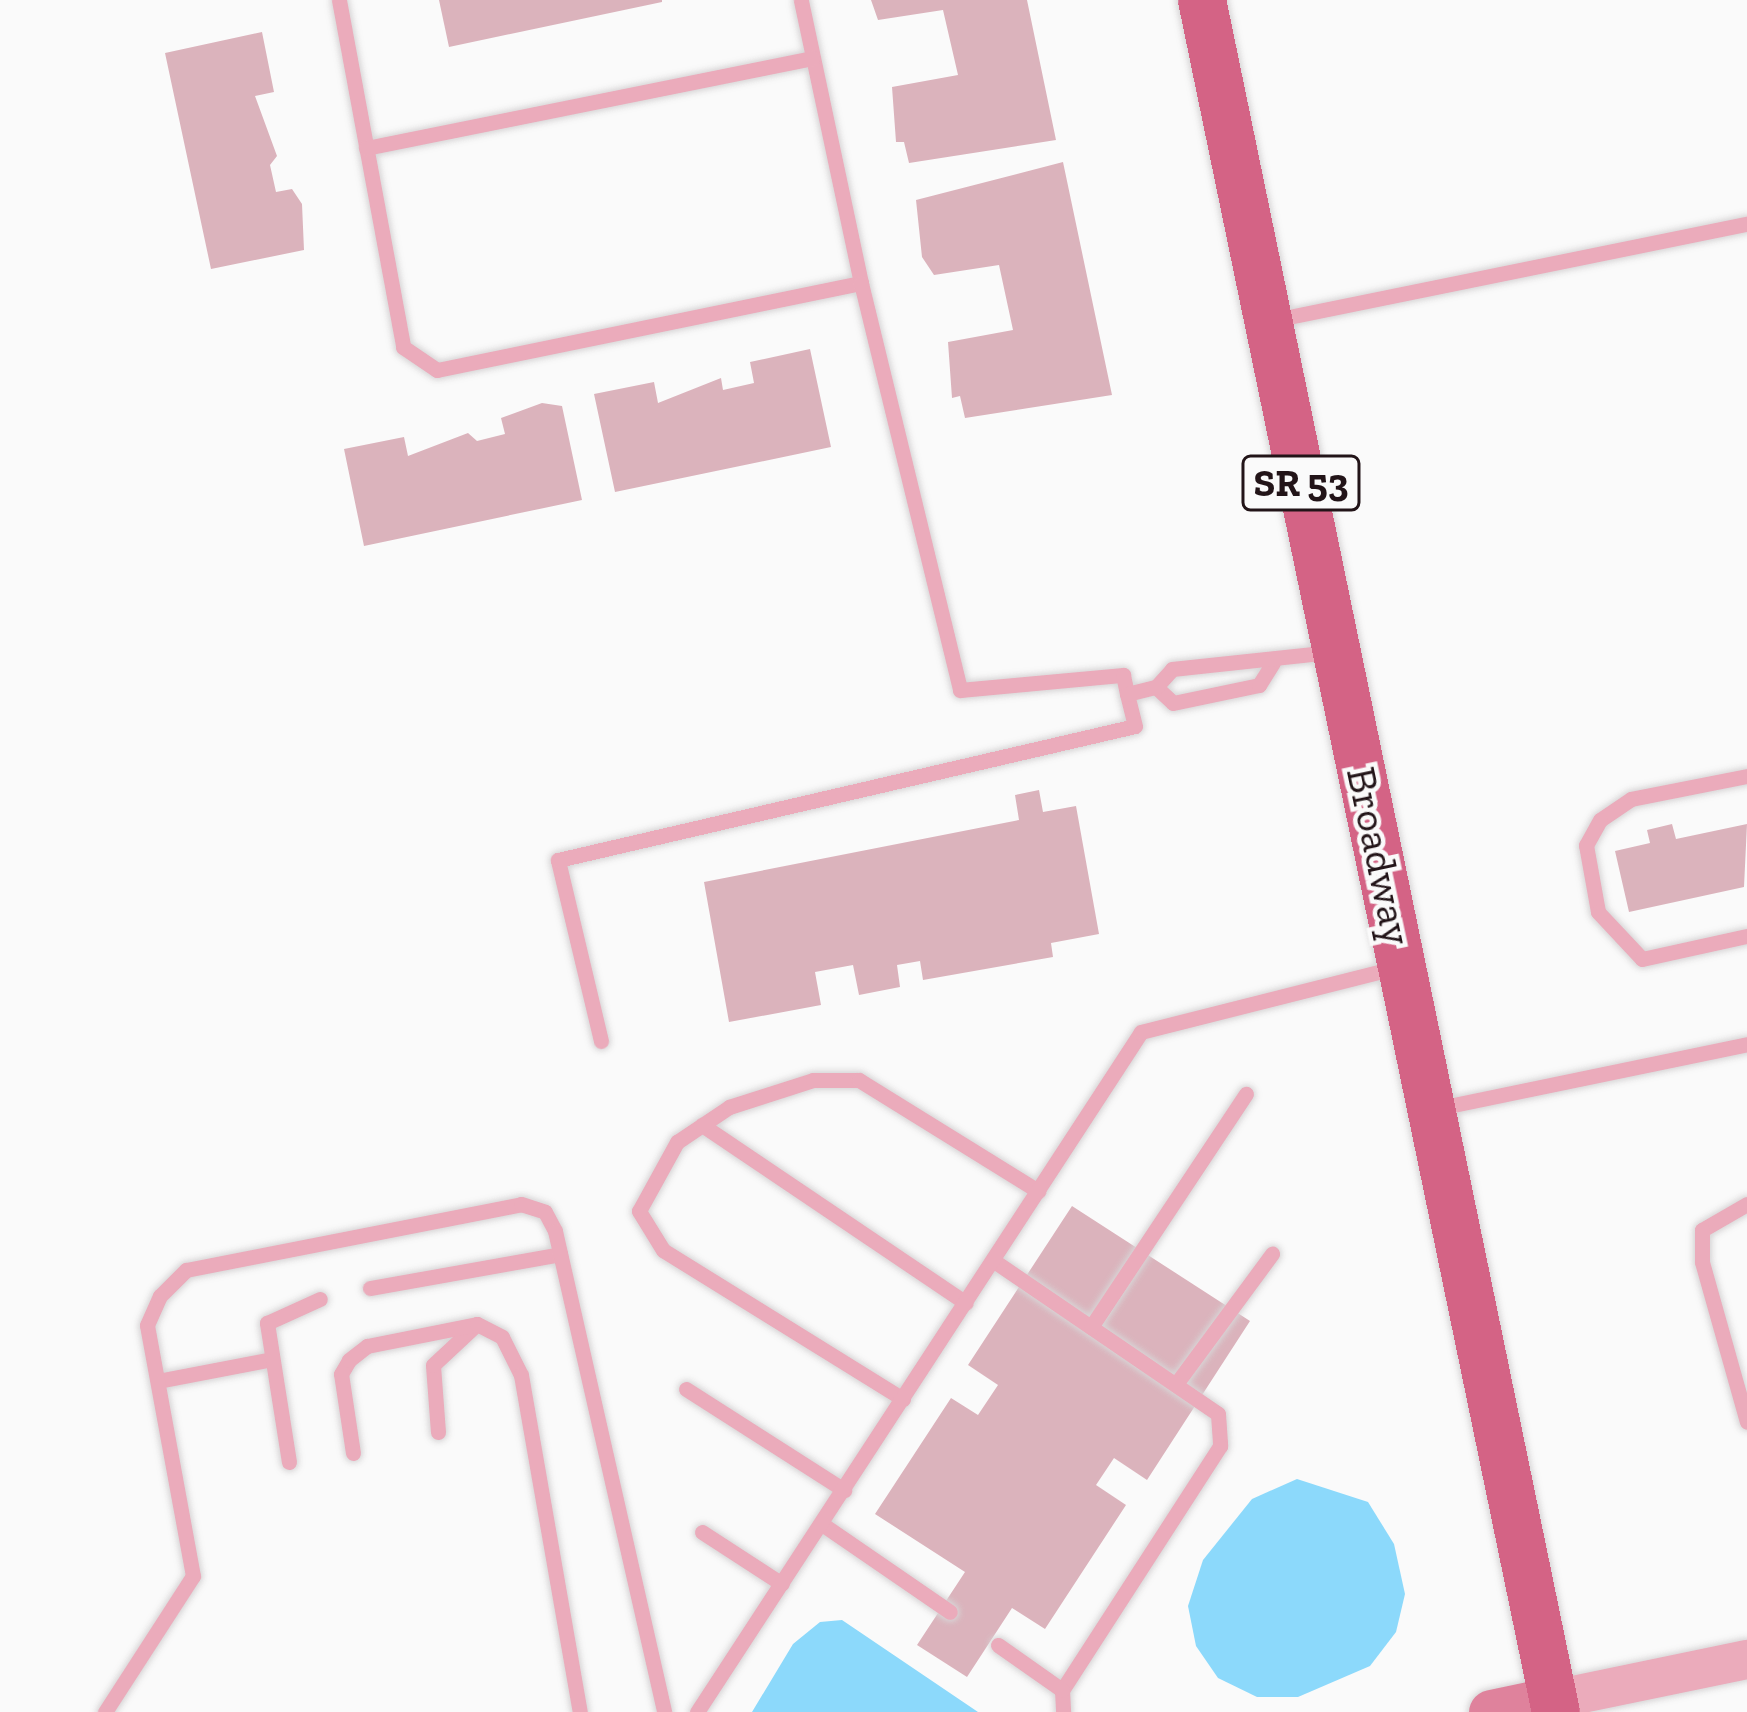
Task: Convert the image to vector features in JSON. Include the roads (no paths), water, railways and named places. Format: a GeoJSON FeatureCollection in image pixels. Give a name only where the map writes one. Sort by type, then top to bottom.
{"type":"FeatureCollection","features":[{"type":"Feature","properties":{"kind":"main road","name":"Broadway"},"geometry":{"type":"LineString","coordinates":[[1202,0],[1555,1705]]}},
{"type":"Feature","properties":{"kind":"main road"},"geometry":{"type":"LineString","coordinates":[[1492,1712],[1555,1705]]}},
{"type":"Feature","properties":{"kind":"street"},"geometry":{"type":"LineString","coordinates":[[1555,1705],[1747,1659]]}},
{"type":"Feature","properties":{"kind":"lane"},"geometry":{"type":"LineString","coordinates":[[339,0],[403,347],[437,370],[861,283]]}},
{"type":"Feature","properties":{"kind":"lane"},"geometry":{"type":"LineString","coordinates":[[602,1041],[558,860],[1135,726],[1123,675],[960,690],[861,283],[801,0]]}},
{"type":"Feature","properties":{"kind":"lane"},"geometry":{"type":"LineString","coordinates":[[366,148],[812,58]]}},
{"type":"Feature","properties":{"kind":"lane"},"geometry":{"type":"LineString","coordinates":[[1268,321],[1747,224]]}},
{"type":"Feature","properties":{"kind":"lane"},"geometry":{"type":"LineString","coordinates":[[1127,694],[1156,687],[1172,669],[1251,654],[1274,663],[1334,651]]}},
{"type":"Feature","properties":{"kind":"lane"},"geometry":{"type":"LineString","coordinates":[[1156,687],[1173,703],[1259,686],[1274,663]]}},
{"type":"Feature","properties":{"kind":"lane"},"geometry":{"type":"LineString","coordinates":[[1747,776],[1631,799],[1600,820],[1586,845],[1598,912],[1642,959],[1747,936]]}},
{"type":"Feature","properties":{"kind":"lane"},"geometry":{"type":"LineString","coordinates":[[697,1712],[1142,1032],[1402,966]]}},
{"type":"Feature","properties":{"kind":"lane"},"geometry":{"type":"LineString","coordinates":[[1432,1109],[1747,1044]]}},
{"type":"Feature","properties":{"kind":"lane"},"geometry":{"type":"LineString","coordinates":[[903,1399],[663,1250],[638,1211],[677,1142],[702,1125],[813,1080],[860,1080],[1038,1191]]}},
{"type":"Feature","properties":{"kind":"lane"},"geometry":{"type":"LineString","coordinates":[[1091,1327],[1246,1094]]}},
{"type":"Feature","properties":{"kind":"lane"},"geometry":{"type":"LineString","coordinates":[[702,1125],[966,1303]]}},
{"type":"Feature","properties":{"kind":"lane"},"geometry":{"type":"LineString","coordinates":[[105,1712],[193,1576],[147,1324],[186,1270],[521,1204],[545,1212],[560,1254],[664,1712]]}},
{"type":"Feature","properties":{"kind":"lane"},"geometry":{"type":"LineString","coordinates":[[1747,1204],[1702,1230],[1702,1246],[1747,1421]]}},
{"type":"Feature","properties":{"kind":"lane"},"geometry":{"type":"LineString","coordinates":[[370,1288],[560,1254]]}},
{"type":"Feature","properties":{"kind":"lane"},"geometry":{"type":"LineString","coordinates":[[1176,1384],[1272,1254]]}},
{"type":"Feature","properties":{"kind":"lane"},"geometry":{"type":"LineString","coordinates":[[994,1261],[1218,1414],[1220,1446],[1062,1690],[1063,1712]]}},
{"type":"Feature","properties":{"kind":"lane"},"geometry":{"type":"LineString","coordinates":[[289,1462],[267,1360],[268,1323],[320,1299]]}},
{"type":"Feature","properties":{"kind":"lane"},"geometry":{"type":"LineString","coordinates":[[438,1432],[433,1365],[477,1324]]}},
{"type":"Feature","properties":{"kind":"lane"},"geometry":{"type":"LineString","coordinates":[[353,1453],[340,1374],[349,1360],[367,1346],[477,1324],[502,1337],[521,1375],[580,1712]]}},
{"type":"Feature","properties":{"kind":"lane"},"geometry":{"type":"LineString","coordinates":[[158,1381],[267,1360]]}},
{"type":"Feature","properties":{"kind":"lane"},"geometry":{"type":"LineString","coordinates":[[686,1389],[844,1490]]}},
{"type":"Feature","properties":{"kind":"lane"},"geometry":{"type":"LineString","coordinates":[[822,1524],[950,1612]]}},
{"type":"Feature","properties":{"kind":"lane"},"geometry":{"type":"LineString","coordinates":[[702,1532],[782,1584]]}},
{"type":"Feature","properties":{"kind":"lane"},"geometry":{"type":"LineString","coordinates":[[998,1645],[1062,1690]]}},
{"type":"Feature","properties":{"kind":"water"},"geometry":{"type":"Polygon","coordinates":[[[1297,1479],[1368,1502],[1394,1544],[1405,1594],[1396,1632],[1370,1666],[1298,1697],[1257,1697],[1218,1678],[1196,1646],[1188,1606],[1203,1560],[1252,1499],[1297,1479]]]}},
{"type":"Feature","properties":{"kind":"water"},"geometry":{"type":"Polygon","coordinates":[[[842,1620],[978,1712],[752,1712],[793,1644],[820,1622],[842,1620]]]}}]}
